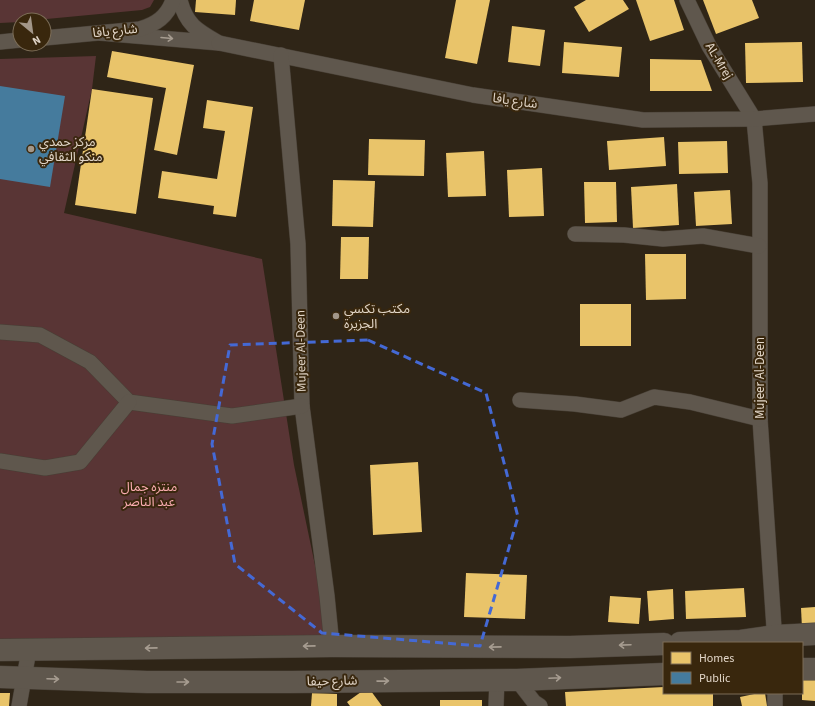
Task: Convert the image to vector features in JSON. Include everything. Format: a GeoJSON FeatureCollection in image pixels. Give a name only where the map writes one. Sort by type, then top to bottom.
{"type":"FeatureCollection","features":[{"type":"Feature","properties":{"kind":"main road"},"geometry":{"type":"LineString","coordinates":[[710,642],[775,640],[815,634]]}},
{"type":"Feature","properties":{"kind":"main road"},"geometry":{"type":"LineString","coordinates":[[0,650],[332,646],[570,647],[663,644]]}},
{"type":"Feature","properties":{"kind":"main road"},"geometry":{"type":"LineString","coordinates":[[803,669],[815,669]]}},
{"type":"Feature","properties":{"kind":"main road","name":"شارع حيفا"},"geometry":{"type":"LineString","coordinates":[[0,677],[147,682],[507,680],[663,674]]}},
{"type":"Feature","properties":{"kind":"street","name":"شارع يافا"},"geometry":{"type":"LineString","coordinates":[[52,37],[140,29],[152,25],[163,17],[171,7],[173,0]]}},
{"type":"Feature","properties":{"kind":"street"},"geometry":{"type":"LineString","coordinates":[[180,0],[185,15],[198,31],[219,43]]}},
{"type":"Feature","properties":{"kind":"street","name":"AL-Mrej"},"geometry":{"type":"LineString","coordinates":[[687,0],[709,46],[754,119]]}},
{"type":"Feature","properties":{"kind":"street"},"geometry":{"type":"LineString","coordinates":[[100,33],[219,43]]}},
{"type":"Feature","properties":{"kind":"street"},"geometry":{"type":"LineString","coordinates":[[0,42],[12,41]]}},
{"type":"Feature","properties":{"kind":"street","name":"شارع يافا"},"geometry":{"type":"LineString","coordinates":[[219,43],[473,95],[643,120],[754,119],[815,114]]}},
{"type":"Feature","properties":{"kind":"street","name":"Mujeer Al-Deen"},"geometry":{"type":"LineString","coordinates":[[281,55],[298,244],[302,406],[327,596],[332,646]]}},
{"type":"Feature","properties":{"kind":"street","name":"Mujeer Al-Deen"},"geometry":{"type":"LineString","coordinates":[[754,119],[760,183],[760,419],[775,640]]}},
{"type":"Feature","properties":{"kind":"street"},"geometry":{"type":"LineString","coordinates":[[575,234],[624,235],[663,239],[703,236],[759,246]]}},
{"type":"Feature","properties":{"kind":"street"},"geometry":{"type":"LineString","coordinates":[[2,331],[40,335],[90,362],[129,402],[232,416],[302,406]]}},
{"type":"Feature","properties":{"kind":"street"},"geometry":{"type":"LineString","coordinates":[[520,400],[575,404],[621,410],[654,397],[690,402],[760,419]]}},
{"type":"Feature","properties":{"kind":"street"},"geometry":{"type":"LineString","coordinates":[[0,461],[44,468],[80,462],[129,402]]}},
{"type":"Feature","properties":{"kind":"street"},"geometry":{"type":"LineString","coordinates":[[19,706],[29,650]]}},
{"type":"Feature","properties":{"kind":"street"},"geometry":{"type":"LineString","coordinates":[[496,706],[507,680],[540,706]]}},
{"type":"Feature","properties":{"kind":"street"},"geometry":{"type":"LineString","coordinates":[[775,694],[775,706]]}},
{"type":"Feature","properties":{"kind":"highlighted area"},"geometry":{"type":"Polygon","coordinates":[[[368,340],[486,393],[518,517],[480,646],[322,633],[235,564],[212,444],[230,345],[368,340]]]}},
{"type":"Feature","properties":{"kind":"green space"},"geometry":{"type":"Polygon","coordinates":[[[0,0],[154,0],[150,7],[142,10],[52,18],[52,12],[12,12],[12,22],[0,23],[0,0]]]}},
{"type":"Feature","properties":{"kind":"green space","name":"منتزه جمال عبد الناصر"},"geometry":{"type":"Polygon","coordinates":[[[96,56],[92,89],[64,213],[262,259],[294,465],[332,646],[0,643],[0,59],[96,56]]]}},
{"type":"Feature","properties":{"kind":"building: Homes"},"geometry":{"type":"Polygon","coordinates":[[[196,0],[236,0],[235,15],[195,12],[196,0]]]}},
{"type":"Feature","properties":{"kind":"building: Homes"},"geometry":{"type":"Polygon","coordinates":[[[254,0],[305,0],[299,30],[250,21],[254,0]]]}},
{"type":"Feature","properties":{"kind":"building: Homes"},"geometry":{"type":"Polygon","coordinates":[[[456,0],[490,0],[477,64],[445,58],[456,0]]]}},
{"type":"Feature","properties":{"kind":"building: Homes"},"geometry":{"type":"Polygon","coordinates":[[[586,0],[623,0],[629,9],[589,32],[574,7],[586,0]]]}},
{"type":"Feature","properties":{"kind":"building: Homes"},"geometry":{"type":"Polygon","coordinates":[[[636,0],[674,0],[684,30],[650,41],[636,0]]]}},
{"type":"Feature","properties":{"kind":"building: Homes"},"geometry":{"type":"Polygon","coordinates":[[[703,0],[752,0],[759,18],[716,34],[703,0]]]}},
{"type":"Feature","properties":{"kind":"building: Homes"},"geometry":{"type":"Polygon","coordinates":[[[512,26],[545,30],[540,66],[508,62],[512,26]]]}},
{"type":"Feature","properties":{"kind":"building: Homes"},"geometry":{"type":"Polygon","coordinates":[[[564,42],[622,47],[619,77],[562,73],[564,42]]]}},
{"type":"Feature","properties":{"kind":"building: Homes"},"geometry":{"type":"Polygon","coordinates":[[[802,42],[803,82],[746,83],[745,43],[802,42]]]}},
{"type":"Feature","properties":{"kind":"building: Homes"},"geometry":{"type":"Polygon","coordinates":[[[112,51],[194,65],[177,155],[154,150],[166,88],[107,77],[112,51]]]}},
{"type":"Feature","properties":{"kind":"building: Homes"},"geometry":{"type":"Polygon","coordinates":[[[650,59],[701,60],[712,91],[650,91],[650,59]]]}},
{"type":"Feature","properties":{"kind":"building: Homes"},"geometry":{"type":"Polygon","coordinates":[[[92,89],[153,98],[136,214],[75,205],[92,89]]]}},
{"type":"Feature","properties":{"kind":"building: Homes"},"geometry":{"type":"Polygon","coordinates":[[[207,100],[253,107],[236,217],[213,214],[214,206],[158,198],[162,171],[217,179],[225,131],[203,128],[207,100]]]}},
{"type":"Feature","properties":{"kind":"building: Homes"},"geometry":{"type":"Polygon","coordinates":[[[664,137],[666,166],[609,170],[607,141],[664,137]]]}},
{"type":"Feature","properties":{"kind":"building: Homes"},"geometry":{"type":"Polygon","coordinates":[[[369,139],[425,140],[424,176],[368,175],[369,139]]]}},
{"type":"Feature","properties":{"kind":"building: Homes"},"geometry":{"type":"Polygon","coordinates":[[[727,141],[728,173],[679,174],[678,142],[727,141]]]}},
{"type":"Feature","properties":{"kind":"building: Homes"},"geometry":{"type":"Polygon","coordinates":[[[484,151],[486,196],[448,197],[446,153],[484,151]]]}},
{"type":"Feature","properties":{"kind":"building: Homes"},"geometry":{"type":"Polygon","coordinates":[[[542,168],[544,216],[509,217],[507,170],[542,168]]]}},
{"type":"Feature","properties":{"kind":"building: Homes"},"geometry":{"type":"Polygon","coordinates":[[[333,180],[375,181],[373,227],[332,226],[333,180]]]}},
{"type":"Feature","properties":{"kind":"building: Homes"},"geometry":{"type":"Polygon","coordinates":[[[584,182],[616,182],[617,222],[585,223],[584,182]]]}},
{"type":"Feature","properties":{"kind":"building: Homes"},"geometry":{"type":"Polygon","coordinates":[[[677,184],[679,225],[633,228],[631,187],[677,184]]]}},
{"type":"Feature","properties":{"kind":"building: Homes"},"geometry":{"type":"Polygon","coordinates":[[[730,190],[732,224],[696,226],[694,192],[730,190]]]}},
{"type":"Feature","properties":{"kind":"building: Homes"},"geometry":{"type":"Polygon","coordinates":[[[341,237],[369,237],[368,279],[340,279],[341,237]]]}},
{"type":"Feature","properties":{"kind":"building: Homes"},"geometry":{"type":"Polygon","coordinates":[[[645,254],[686,254],[686,299],[646,300],[645,254]]]}},
{"type":"Feature","properties":{"kind":"building: Homes"},"geometry":{"type":"Polygon","coordinates":[[[580,304],[631,304],[631,346],[580,346],[580,304]]]}},
{"type":"Feature","properties":{"kind":"building: Homes"},"geometry":{"type":"Polygon","coordinates":[[[418,462],[422,532],[373,535],[370,465],[418,462]]]}},
{"type":"Feature","properties":{"kind":"building: Homes"},"geometry":{"type":"Polygon","coordinates":[[[466,573],[527,575],[525,619],[464,617],[466,573]]]}},
{"type":"Feature","properties":{"kind":"building: Homes"},"geometry":{"type":"Polygon","coordinates":[[[744,588],[746,617],[686,619],[685,591],[744,588]]]}},
{"type":"Feature","properties":{"kind":"building: Homes"},"geometry":{"type":"Polygon","coordinates":[[[673,589],[674,619],[649,621],[647,591],[673,589]]]}},
{"type":"Feature","properties":{"kind":"building: Homes"},"geometry":{"type":"Polygon","coordinates":[[[610,596],[641,598],[639,624],[608,622],[610,596]]]}},
{"type":"Feature","properties":{"kind":"building: Homes"},"geometry":{"type":"Polygon","coordinates":[[[815,607],[815,627],[802,628],[801,608],[815,607]]]}},
{"type":"Feature","properties":{"kind":"building: Homes"},"geometry":{"type":"Polygon","coordinates":[[[803,677],[815,678],[815,701],[802,700],[803,677]]]}},
{"type":"Feature","properties":{"kind":"building: Homes"},"geometry":{"type":"Polygon","coordinates":[[[368,687],[382,706],[350,706],[347,702],[368,687]]]}},
{"type":"Feature","properties":{"kind":"building: Homes"},"geometry":{"type":"Polygon","coordinates":[[[663,687],[663,694],[713,694],[713,706],[566,706],[565,692],[663,687]]]}},
{"type":"Feature","properties":{"kind":"building: Homes"},"geometry":{"type":"Polygon","coordinates":[[[0,693],[10,693],[9,706],[0,706],[0,693]]]}},
{"type":"Feature","properties":{"kind":"building: Homes"},"geometry":{"type":"Polygon","coordinates":[[[312,693],[337,694],[337,706],[311,706],[312,693]]]}},
{"type":"Feature","properties":{"kind":"building: Homes"},"geometry":{"type":"Polygon","coordinates":[[[754,694],[765,694],[767,706],[742,706],[740,697],[754,694]]]}},
{"type":"Feature","properties":{"kind":"building: Homes"},"geometry":{"type":"Polygon","coordinates":[[[440,700],[482,700],[482,706],[440,706],[440,700]]]}},
{"type":"Feature","properties":{"kind":"building: Public"},"geometry":{"type":"Polygon","coordinates":[[[0,86],[65,96],[50,187],[0,179],[0,86]]]}},
{"type":"Feature","properties":{"kind":"place","name":"مركز حمدي منكو الثقافي"},"geometry":{"type":"Point","coordinates":[31,149]}},
{"type":"Feature","properties":{"kind":"place","name":"مكتب تكسي الجزيرة"},"geometry":{"type":"Point","coordinates":[336,316]}}]}
